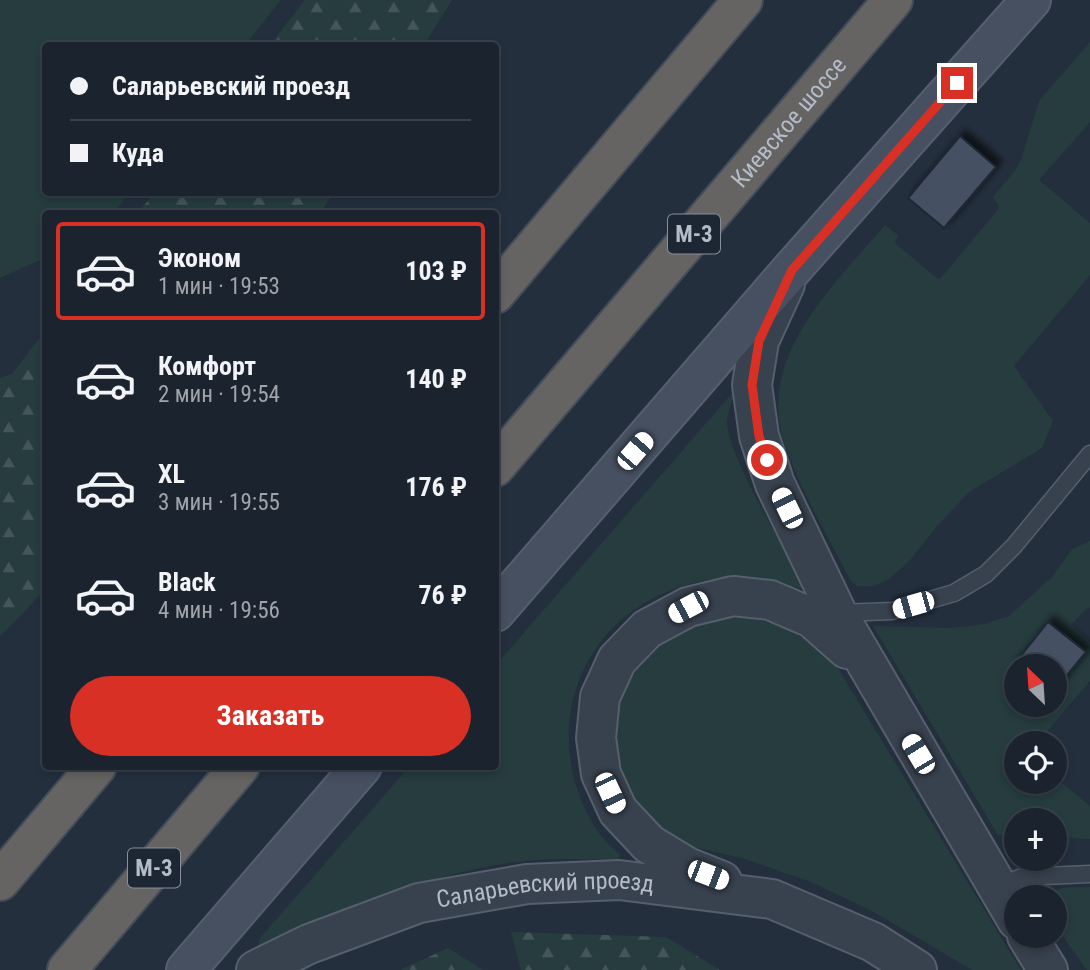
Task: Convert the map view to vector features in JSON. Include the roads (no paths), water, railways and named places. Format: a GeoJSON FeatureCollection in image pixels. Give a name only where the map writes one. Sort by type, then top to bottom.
{"type":"FeatureCollection","features":[{"type":"Feature","properties":{"kind":"highway"},"geometry":{"type":"LineString","coordinates":[[499,288],[743,0]]}},
{"type":"Feature","properties":{"kind":"highway","name":"Киевское шоссе"},"geometry":{"type":"LineString","coordinates":[[499,462],[893,0]]}},
{"type":"Feature","properties":{"kind":"highway"},"geometry":{"type":"LineString","coordinates":[[0,881],[94,770]]}},
{"type":"Feature","properties":{"kind":"highway","name":"М-3"},"geometry":{"type":"LineString","coordinates":[[67,970],[237,770]]}},
{"type":"Feature","properties":{"kind":"main road"},"geometry":{"type":"LineString","coordinates":[[700,51],[731,0]]}},
{"type":"Feature","properties":{"kind":"main road"},"geometry":{"type":"LineString","coordinates":[[499,607],[1031,0]]}},
{"type":"Feature","properties":{"kind":"main road"},"geometry":{"type":"LineString","coordinates":[[186,970],[359,770]]}},
{"type":"Feature","properties":{"kind":"street"},"geometry":{"type":"LineString","coordinates":[[792,270],[759,341],[752,385],[759,436],[775,484],[837,613],[1004,900]]}},
{"type":"Feature","properties":{"kind":"street"},"geometry":{"type":"LineString","coordinates":[[772,899],[687,867],[649,844],[618,811],[601,774],[596,738],[600,697],[617,660],[647,629],[688,607],[733,596],[770,600],[812,618],[851,652],[892,710]]}},
{"type":"Feature","properties":{"kind":"street","name":"Саларьевский проезд"},"geometry":{"type":"LineString","coordinates":[[256,970],[309,944],[419,902],[527,884],[619,880],[772,899],[873,942],[917,970]]}},
{"type":"Feature","properties":{"kind":"street"},"geometry":{"type":"LineString","coordinates":[[1034,948],[1048,970]]}},
{"type":"Feature","properties":{"kind":"lane"},"geometry":{"type":"LineString","coordinates":[[837,613],[892,611],[954,593],[986,574],[1014,547],[1090,454]]}},
{"type":"Feature","properties":{"kind":"lane"},"geometry":{"type":"LineString","coordinates":[[996,888],[1022,877],[1090,874]]}}]}
